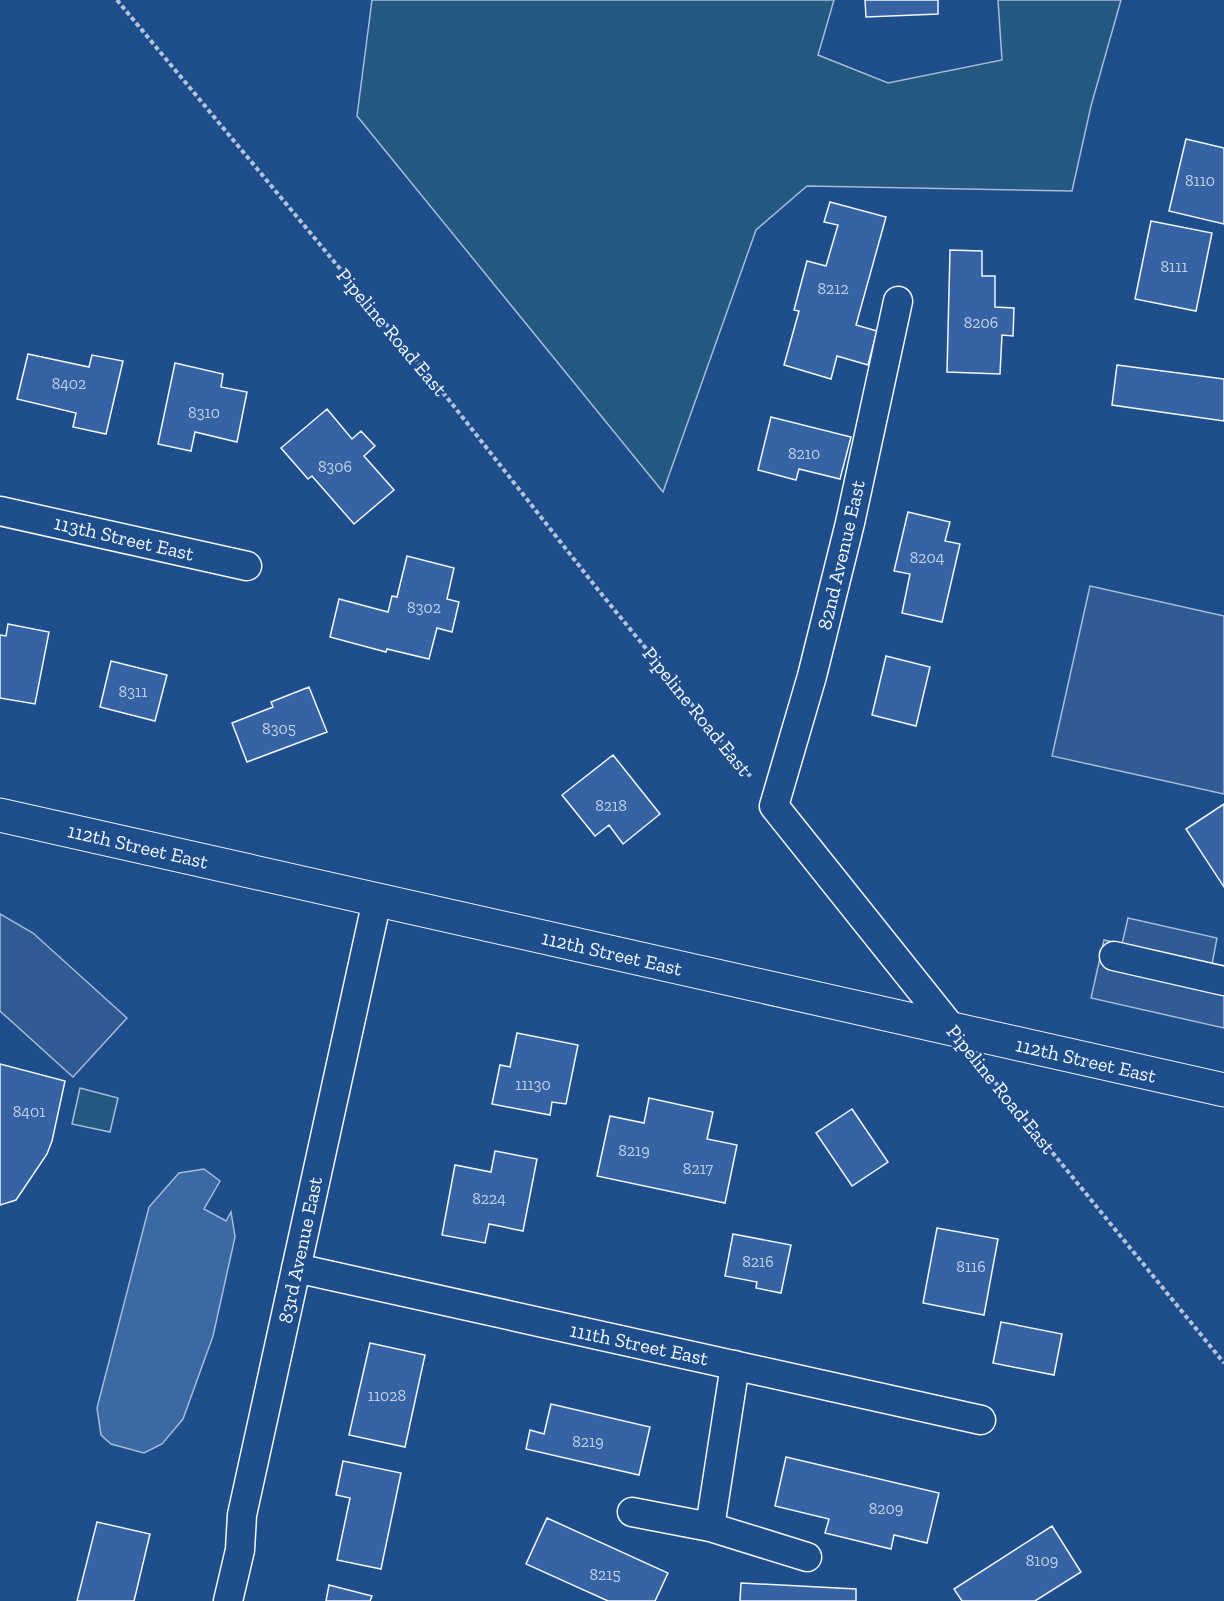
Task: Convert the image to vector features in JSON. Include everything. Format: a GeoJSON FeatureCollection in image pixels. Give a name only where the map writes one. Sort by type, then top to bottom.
{"type":"FeatureCollection","features":[{"type":"Feature","properties":{"kind":"main road","name":"112th Street East"},"geometry":{"type":"LineString","coordinates":[[0,815],[1224,1090]]}},
{"type":"Feature","properties":{"kind":"street","name":"82nd Avenue East"},"geometry":{"type":"LineString","coordinates":[[774,806],[812,676],[848,534],[898,301]]}},
{"type":"Feature","properties":{"kind":"street","name":"113th Street East"},"geometry":{"type":"LineString","coordinates":[[0,511],[247,566]]}},
{"type":"Feature","properties":{"kind":"street","name":"Pipeline Road East"},"geometry":{"type":"LineString","coordinates":[[774,806],[952,1030]]}},
{"type":"Feature","properties":{"kind":"street","name":"83rd Avenue East"},"geometry":{"type":"LineString","coordinates":[[228,1601],[240,1550],[242,1515],[377,900]]}},
{"type":"Feature","properties":{"kind":"street"},"geometry":{"type":"LineString","coordinates":[[1114,956],[1224,981]]}},
{"type":"Feature","properties":{"kind":"street","name":"111th Street East"},"geometry":{"type":"LineString","coordinates":[[296,1268],[981,1420]]}},
{"type":"Feature","properties":{"kind":"street"},"geometry":{"type":"LineString","coordinates":[[710,1527],[735,1365]]}},
{"type":"Feature","properties":{"kind":"street"},"geometry":{"type":"LineString","coordinates":[[632,1512],[710,1527],[807,1557]]}},
{"type":"Feature","properties":{"kind":"path","name":"Pipeline Road East"},"geometry":{"type":"LineString","coordinates":[[117,0],[449,400],[599,591],[774,806]]}},
{"type":"Feature","properties":{"kind":"path","name":"Pipeline Road East"},"geometry":{"type":"LineString","coordinates":[[983,1067],[1224,1363]]}},
{"type":"Feature","properties":{"kind":"shaded area"},"geometry":{"type":"Polygon","coordinates":[[[372,0],[834,0],[818,55],[888,83],[1002,60],[998,0],[1121,0],[1091,106],[1072,191],[807,186],[756,230],[663,492],[357,116],[372,0]]]}},
{"type":"Feature","properties":{"kind":"shaded area"},"geometry":{"type":"Polygon","coordinates":[[[1090,586],[1224,616],[1224,794],[1052,756],[1090,586]]]}},
{"type":"Feature","properties":{"kind":"shaded area"},"geometry":{"type":"Polygon","coordinates":[[[0,914],[33,933],[127,1018],[73,1077],[0,1011],[0,914]]]}},
{"type":"Feature","properties":{"kind":"shaded area"},"geometry":{"type":"Polygon","coordinates":[[[1128,918],[1217,938],[1212,964],[1224,967],[1224,1028],[1091,998],[1104,940],[1122,944],[1128,918]]]}},
{"type":"Feature","properties":{"kind":"shaded area"},"geometry":{"type":"Polygon","coordinates":[[[80,1088],[118,1098],[110,1132],[72,1124],[80,1088]]]}},
{"type":"Feature","properties":{"kind":"shaded area"},"geometry":{"type":"Polygon","coordinates":[[[204,1169],[220,1181],[204,1209],[226,1221],[231,1212],[235,1237],[213,1336],[183,1419],[162,1444],[144,1453],[111,1444],[101,1435],[97,1408],[149,1207],[179,1173],[204,1169]]]}},
{"type":"Feature","properties":{"kind":"building"},"geometry":{"type":"Polygon","coordinates":[[[865,0],[938,0],[938,14],[866,17],[865,0]]]}},
{"type":"Feature","properties":{"kind":"building"},"geometry":{"type":"Polygon","coordinates":[[[1186,139],[1224,148],[1224,224],[1169,211],[1186,139]]]}},
{"type":"Feature","properties":{"kind":"building"},"geometry":{"type":"Polygon","coordinates":[[[830,202],[886,217],[856,325],[877,331],[868,365],[837,356],[831,379],[784,365],[799,311],[794,310],[807,261],[826,266],[838,225],[824,222],[830,202]]]}},
{"type":"Feature","properties":{"kind":"building"},"geometry":{"type":"Polygon","coordinates":[[[1151,221],[1212,233],[1196,311],[1135,299],[1151,221]]]}},
{"type":"Feature","properties":{"kind":"building"},"geometry":{"type":"Polygon","coordinates":[[[950,250],[982,251],[982,276],[995,276],[995,307],[1014,308],[1013,336],[1002,335],[1000,374],[947,372],[950,250]]]}},
{"type":"Feature","properties":{"kind":"building"},"geometry":{"type":"Polygon","coordinates":[[[28,354],[89,367],[92,355],[123,361],[106,434],[73,427],[76,413],[17,399],[28,354]]]}},
{"type":"Feature","properties":{"kind":"building"},"geometry":{"type":"Polygon","coordinates":[[[175,363],[223,374],[221,387],[247,392],[237,442],[195,432],[191,451],[158,444],[175,363]]]}},
{"type":"Feature","properties":{"kind":"building"},"geometry":{"type":"Polygon","coordinates":[[[1117,365],[1224,379],[1224,421],[1112,405],[1117,365]]]}},
{"type":"Feature","properties":{"kind":"building"},"geometry":{"type":"Polygon","coordinates":[[[327,409],[352,439],[361,431],[375,446],[364,456],[394,490],[354,524],[312,476],[308,479],[281,448],[327,409]]]}},
{"type":"Feature","properties":{"kind":"building"},"geometry":{"type":"Polygon","coordinates":[[[771,417],[851,437],[840,479],[799,469],[796,480],[758,470],[771,417]]]}},
{"type":"Feature","properties":{"kind":"building"},"geometry":{"type":"Polygon","coordinates":[[[908,512],[950,522],[945,541],[960,544],[942,622],[902,613],[910,574],[894,571],[908,512]]]}},
{"type":"Feature","properties":{"kind":"building"},"geometry":{"type":"Polygon","coordinates":[[[407,556],[454,568],[447,599],[459,602],[452,632],[437,628],[429,659],[387,649],[386,652],[330,637],[339,599],[388,612],[392,596],[397,597],[407,556]]]}},
{"type":"Feature","properties":{"kind":"building"},"geometry":{"type":"Polygon","coordinates":[[[8,624],[49,632],[35,704],[0,698],[0,635],[6,636],[8,624]]]}},
{"type":"Feature","properties":{"kind":"building"},"geometry":{"type":"Polygon","coordinates":[[[886,656],[930,667],[916,726],[872,715],[886,656]]]}},
{"type":"Feature","properties":{"kind":"building"},"geometry":{"type":"Polygon","coordinates":[[[111,661],[167,675],[155,721],[100,707],[111,661]]]}},
{"type":"Feature","properties":{"kind":"building"},"geometry":{"type":"Polygon","coordinates":[[[309,687],[327,732],[247,762],[232,723],[273,707],[271,702],[309,687]]]}},
{"type":"Feature","properties":{"kind":"building"},"geometry":{"type":"Polygon","coordinates":[[[613,755],[660,814],[623,844],[609,825],[595,836],[562,795],[613,755]]]}},
{"type":"Feature","properties":{"kind":"building"},"geometry":{"type":"Polygon","coordinates":[[[1224,804],[1224,887],[1186,829],[1224,804]]]}},
{"type":"Feature","properties":{"kind":"building"},"geometry":{"type":"Polygon","coordinates":[[[517,1033],[578,1045],[566,1104],[552,1102],[550,1115],[492,1104],[500,1065],[510,1067],[517,1033]]]}},
{"type":"Feature","properties":{"kind":"building"},"geometry":{"type":"Polygon","coordinates":[[[0,1064],[65,1081],[47,1154],[16,1200],[0,1205],[0,1064]]]}},
{"type":"Feature","properties":{"kind":"building"},"geometry":{"type":"Polygon","coordinates":[[[649,1098],[713,1112],[707,1139],[737,1145],[725,1203],[597,1176],[610,1116],[644,1123],[649,1098]]]}},
{"type":"Feature","properties":{"kind":"building"},"geometry":{"type":"Polygon","coordinates":[[[852,1109],[888,1162],[852,1186],[816,1133],[852,1109]]]}},
{"type":"Feature","properties":{"kind":"building"},"geometry":{"type":"Polygon","coordinates":[[[495,1151],[537,1159],[523,1231],[489,1224],[485,1243],[442,1235],[455,1165],[491,1172],[495,1151]]]}},
{"type":"Feature","properties":{"kind":"building"},"geometry":{"type":"Polygon","coordinates":[[[937,1228],[998,1239],[984,1315],[923,1303],[937,1228]]]}},
{"type":"Feature","properties":{"kind":"building"},"geometry":{"type":"Polygon","coordinates":[[[733,1234],[791,1245],[781,1293],[756,1288],[757,1282],[725,1276],[733,1234]]]}},
{"type":"Feature","properties":{"kind":"building"},"geometry":{"type":"Polygon","coordinates":[[[1001,1322],[1062,1334],[1054,1375],[993,1363],[1001,1322]]]}},
{"type":"Feature","properties":{"kind":"building"},"geometry":{"type":"Polygon","coordinates":[[[370,1343],[425,1355],[405,1447],[349,1435],[370,1343]]]}},
{"type":"Feature","properties":{"kind":"building"},"geometry":{"type":"Polygon","coordinates":[[[551,1404],[650,1427],[639,1475],[526,1449],[530,1430],[544,1434],[551,1404]]]}},
{"type":"Feature","properties":{"kind":"building"},"geometry":{"type":"Polygon","coordinates":[[[786,1457],[939,1493],[927,1543],[894,1535],[891,1549],[825,1533],[829,1519],[775,1506],[786,1457]]]}},
{"type":"Feature","properties":{"kind":"building"},"geometry":{"type":"Polygon","coordinates":[[[343,1461],[401,1473],[381,1569],[337,1560],[350,1498],[336,1495],[343,1461]]]}},
{"type":"Feature","properties":{"kind":"building"},"geometry":{"type":"Polygon","coordinates":[[[547,1518],[668,1573],[655,1601],[608,1601],[526,1564],[547,1518]]]}},
{"type":"Feature","properties":{"kind":"building"},"geometry":{"type":"Polygon","coordinates":[[[97,1522],[150,1534],[134,1601],[77,1601],[97,1522]]]}},
{"type":"Feature","properties":{"kind":"building"},"geometry":{"type":"Polygon","coordinates":[[[1052,1526],[1081,1572],[1035,1601],[962,1601],[954,1589],[1052,1526]]]}},
{"type":"Feature","properties":{"kind":"building"},"geometry":{"type":"Polygon","coordinates":[[[741,1583],[856,1589],[856,1601],[740,1601],[741,1583]]]}},
{"type":"Feature","properties":{"kind":"building"},"geometry":{"type":"Polygon","coordinates":[[[329,1585],[372,1596],[370,1601],[326,1601],[329,1585]]]}}]}
